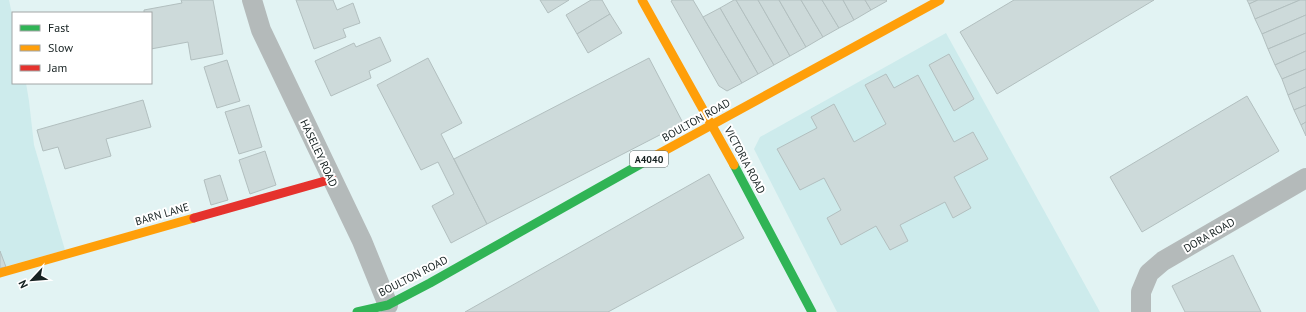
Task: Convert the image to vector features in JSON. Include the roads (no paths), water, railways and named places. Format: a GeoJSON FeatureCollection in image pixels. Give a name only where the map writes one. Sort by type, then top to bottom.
{"type":"FeatureCollection","features":[{"type":"Feature","properties":{"kind":"street","name":"HASELEY ROAD"},"geometry":{"type":"LineString","coordinates":[[252,0],[261,30],[362,241],[388,305]]}},
{"type":"Feature","properties":{"kind":"street","name":"VICTORIA ROAD"},"geometry":{"type":"LineString","coordinates":[[642,0],[712,124],[812,312]]}},
{"type":"Feature","properties":{"kind":"street","name":"BOULTON ROAD"},"geometry":{"type":"LineString","coordinates":[[357,312],[388,305],[437,279],[712,124],[940,0]]}},
{"type":"Feature","properties":{"kind":"street","name":"DORA ROAD"},"geometry":{"type":"LineString","coordinates":[[1142,312],[1141,292],[1149,273],[1163,261],[1306,178]]}},
{"type":"Feature","properties":{"kind":"street","name":"BARN LANE"},"geometry":{"type":"LineString","coordinates":[[0,273],[332,179]]}}]}
